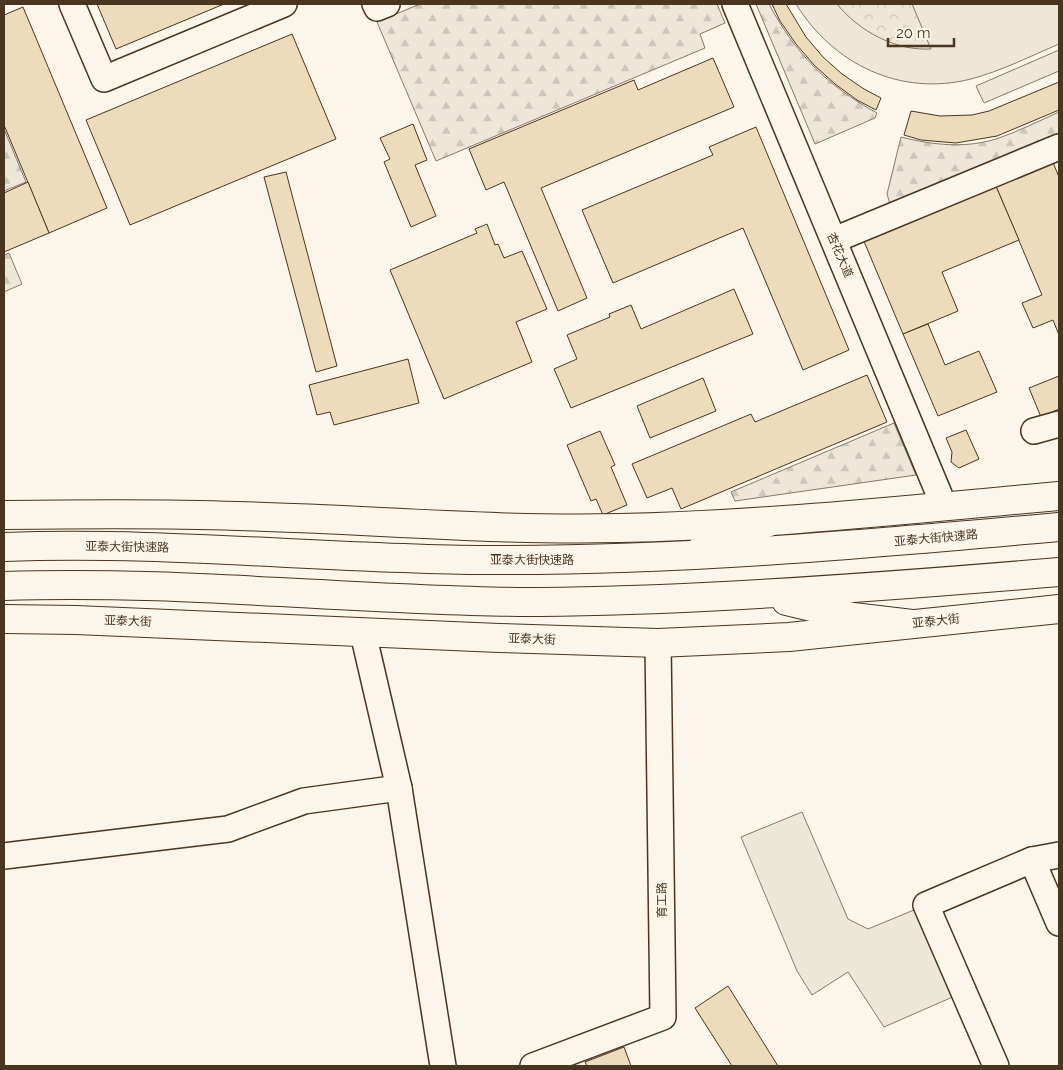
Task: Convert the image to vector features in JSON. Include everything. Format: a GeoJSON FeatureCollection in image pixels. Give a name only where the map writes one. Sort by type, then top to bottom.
{"type":"FeatureCollection","features":[{"type":"Feature","properties":{"kind":"main road"},"geometry":{"type":"LineString","coordinates":[[4,515],[107,513],[238,516],[531,528],[619,528],[772,521],[1059,496]]}},
{"type":"Feature","properties":{"kind":"main road"},"geometry":{"type":"LineString","coordinates":[[679,557],[772,521]]}},
{"type":"Feature","properties":{"kind":"main road","name":"亚泰大街快速路"},"geometry":{"type":"LineString","coordinates":[[4,546],[101,546],[232,550],[386,558],[486,560],[609,559],[809,549],[1059,527]]}},
{"type":"Feature","properties":{"kind":"main road"},"geometry":{"type":"LineString","coordinates":[[4,586],[103,584],[422,599],[519,602],[616,601],[757,594],[1059,572]]}},
{"type":"Feature","properties":{"kind":"main road"},"geometry":{"type":"LineString","coordinates":[[757,594],[853,617],[912,624]]}},
{"type":"Feature","properties":{"kind":"main road","name":"亚泰大街"},"geometry":{"type":"LineString","coordinates":[[4,619],[222,625],[363,633],[658,642],[789,637],[1059,609]]}},
{"type":"Feature","properties":{"kind":"street"},"geometry":{"type":"LineString","coordinates":[[72,4],[104,79],[284,4]]}},
{"type":"Feature","properties":{"kind":"street"},"geometry":{"type":"LineString","coordinates":[[375,4],[377,8],[388,4]]}},
{"type":"Feature","properties":{"kind":"street","name":"杏花大道"},"geometry":{"type":"LineString","coordinates":[[735,4],[944,506]]}},
{"type":"Feature","properties":{"kind":"street"},"geometry":{"type":"LineString","coordinates":[[834,240],[1059,147]]}},
{"type":"Feature","properties":{"kind":"street"},"geometry":{"type":"LineString","coordinates":[[1034,431],[1059,424]]}},
{"type":"Feature","properties":{"kind":"street"},"geometry":{"type":"LineString","coordinates":[[363,633],[399,788],[443,1066]]}},
{"type":"Feature","properties":{"kind":"street","name":"育工路"},"geometry":{"type":"LineString","coordinates":[[532,1066],[663,1017],[658,642]]}},
{"type":"Feature","properties":{"kind":"street"},"geometry":{"type":"LineString","coordinates":[[4,856],[228,829],[304,801],[399,788]]}},
{"type":"Feature","properties":{"kind":"street"},"geometry":{"type":"LineString","coordinates":[[996,1066],[926,905],[1032,860],[1059,855]]}},
{"type":"Feature","properties":{"kind":"street"},"geometry":{"type":"LineString","coordinates":[[1032,860],[1059,924]]}},
{"type":"Feature","properties":{"kind":"green space"},"geometry":{"type":"Polygon","coordinates":[[[420,4],[717,4],[725,23],[700,34],[705,48],[436,161],[377,22],[420,4]]]}},
{"type":"Feature","properties":{"kind":"green space"},"geometry":{"type":"Polygon","coordinates":[[[756,4],[769,4],[790,38],[814,67],[859,103],[877,113],[875,118],[815,144],[756,4]]]}},
{"type":"Feature","properties":{"kind":"green space"},"geometry":{"type":"Polygon","coordinates":[[[796,4],[1059,4],[1059,44],[982,76],[945,83],[919,83],[894,79],[871,71],[849,59],[829,44],[811,25],[796,4]]]}},
{"type":"Feature","properties":{"kind":"green space"},"geometry":{"type":"Polygon","coordinates":[[[837,4],[912,4],[931,49],[904,47],[891,43],[867,31],[837,4]]]}},
{"type":"Feature","properties":{"kind":"green space"},"geometry":{"type":"Polygon","coordinates":[[[1059,50],[1059,71],[984,103],[976,86],[1059,50]]]}},
{"type":"Feature","properties":{"kind":"green space"},"geometry":{"type":"Polygon","coordinates":[[[1059,112],[1059,133],[890,204],[887,194],[901,137],[937,144],[975,144],[1007,135],[1059,112]]]}},
{"type":"Feature","properties":{"kind":"green space"},"geometry":{"type":"Polygon","coordinates":[[[4,129],[26,182],[4,191],[4,129]]]}},
{"type":"Feature","properties":{"kind":"green space"},"geometry":{"type":"Polygon","coordinates":[[[9,253],[22,284],[4,292],[4,255],[9,253]]]}},
{"type":"Feature","properties":{"kind":"green space"},"geometry":{"type":"Polygon","coordinates":[[[894,423],[916,475],[735,501],[731,492],[894,423]]]}},
{"type":"Feature","properties":{"kind":"shaded area"},"geometry":{"type":"Polygon","coordinates":[[[802,812],[848,919],[868,929],[926,905],[964,992],[884,1027],[848,972],[812,995],[797,971],[741,837],[802,812]]]}},
{"type":"Feature","properties":{"kind":"building"},"geometry":{"type":"Polygon","coordinates":[[[97,4],[224,4],[116,49],[97,4]]]}},
{"type":"Feature","properties":{"kind":"building"},"geometry":{"type":"Polygon","coordinates":[[[772,4],[786,4],[806,37],[823,57],[842,74],[881,98],[876,110],[857,100],[814,65],[780,21],[772,4]]]}},
{"type":"Feature","properties":{"kind":"building"},"geometry":{"type":"Polygon","coordinates":[[[23,7],[107,208],[49,233],[4,125],[4,15],[23,7]]]}},
{"type":"Feature","properties":{"kind":"building"},"geometry":{"type":"Polygon","coordinates":[[[292,34],[336,139],[130,225],[86,120],[292,34]]]}},
{"type":"Feature","properties":{"kind":"building"},"geometry":{"type":"Polygon","coordinates":[[[713,58],[734,107],[541,188],[587,298],[558,311],[504,182],[486,190],[469,149],[634,80],[638,90],[713,58]]]}},
{"type":"Feature","properties":{"kind":"building"},"geometry":{"type":"Polygon","coordinates":[[[1059,82],[1059,110],[997,136],[956,143],[921,140],[904,135],[911,111],[940,116],[972,115],[989,111],[1059,82]]]}},
{"type":"Feature","properties":{"kind":"building"},"geometry":{"type":"Polygon","coordinates":[[[413,124],[427,160],[415,165],[436,216],[411,227],[384,162],[390,159],[380,138],[413,124]]]}},
{"type":"Feature","properties":{"kind":"building"},"geometry":{"type":"Polygon","coordinates":[[[756,127],[849,350],[803,370],[743,228],[613,283],[582,210],[713,155],[709,147],[756,127]]]}},
{"type":"Feature","properties":{"kind":"building"},"geometry":{"type":"Polygon","coordinates":[[[1052,160],[1059,177],[1059,335],[1053,320],[1033,328],[1022,303],[1042,295],[995,184],[1052,160]]]}},
{"type":"Feature","properties":{"kind":"building"},"geometry":{"type":"Polygon","coordinates":[[[286,172],[337,366],[316,372],[264,177],[286,172]]]}},
{"type":"Feature","properties":{"kind":"building"},"geometry":{"type":"Polygon","coordinates":[[[28,182],[49,233],[4,252],[4,193],[28,182]]]}},
{"type":"Feature","properties":{"kind":"building"},"geometry":{"type":"Polygon","coordinates":[[[995,184],[1019,240],[942,272],[958,311],[903,334],[863,239],[995,184]]]}},
{"type":"Feature","properties":{"kind":"building"},"geometry":{"type":"Polygon","coordinates":[[[487,224],[495,245],[498,244],[504,258],[522,251],[547,309],[516,322],[532,362],[444,399],[390,270],[477,233],[475,229],[487,224]]]}},
{"type":"Feature","properties":{"kind":"building"},"geometry":{"type":"Polygon","coordinates":[[[734,289],[753,334],[571,408],[554,369],[577,359],[567,335],[610,317],[609,314],[631,305],[641,329],[734,289]]]}},
{"type":"Feature","properties":{"kind":"building"},"geometry":{"type":"Polygon","coordinates":[[[928,324],[945,365],[979,351],[997,392],[938,416],[903,334],[928,324]]]}},
{"type":"Feature","properties":{"kind":"building"},"geometry":{"type":"Polygon","coordinates":[[[408,359],[419,403],[334,425],[330,412],[317,415],[309,385],[408,359]]]}},
{"type":"Feature","properties":{"kind":"building"},"geometry":{"type":"Polygon","coordinates":[[[867,375],[887,422],[681,509],[672,488],[647,498],[632,464],[751,414],[755,422],[867,375]]]}},
{"type":"Feature","properties":{"kind":"building"},"geometry":{"type":"Polygon","coordinates":[[[1059,376],[1059,409],[1041,417],[1029,388],[1059,376]]]}},
{"type":"Feature","properties":{"kind":"building"},"geometry":{"type":"Polygon","coordinates":[[[703,378],[716,411],[650,438],[637,406],[703,378]]]}},
{"type":"Feature","properties":{"kind":"building"},"geometry":{"type":"Polygon","coordinates":[[[966,430],[979,459],[959,468],[951,462],[952,452],[946,438],[966,430]]]}},
{"type":"Feature","properties":{"kind":"building"},"geometry":{"type":"Polygon","coordinates":[[[600,431],[615,465],[611,467],[627,505],[603,515],[596,499],[591,501],[567,445],[600,431]]]}},
{"type":"Feature","properties":{"kind":"building"},"geometry":{"type":"Polygon","coordinates":[[[728,986],[778,1066],[732,1066],[695,1008],[728,986]]]}},
{"type":"Feature","properties":{"kind":"building"},"geometry":{"type":"Polygon","coordinates":[[[624,1047],[631,1066],[587,1066],[585,1062],[624,1047]]]}}]}
